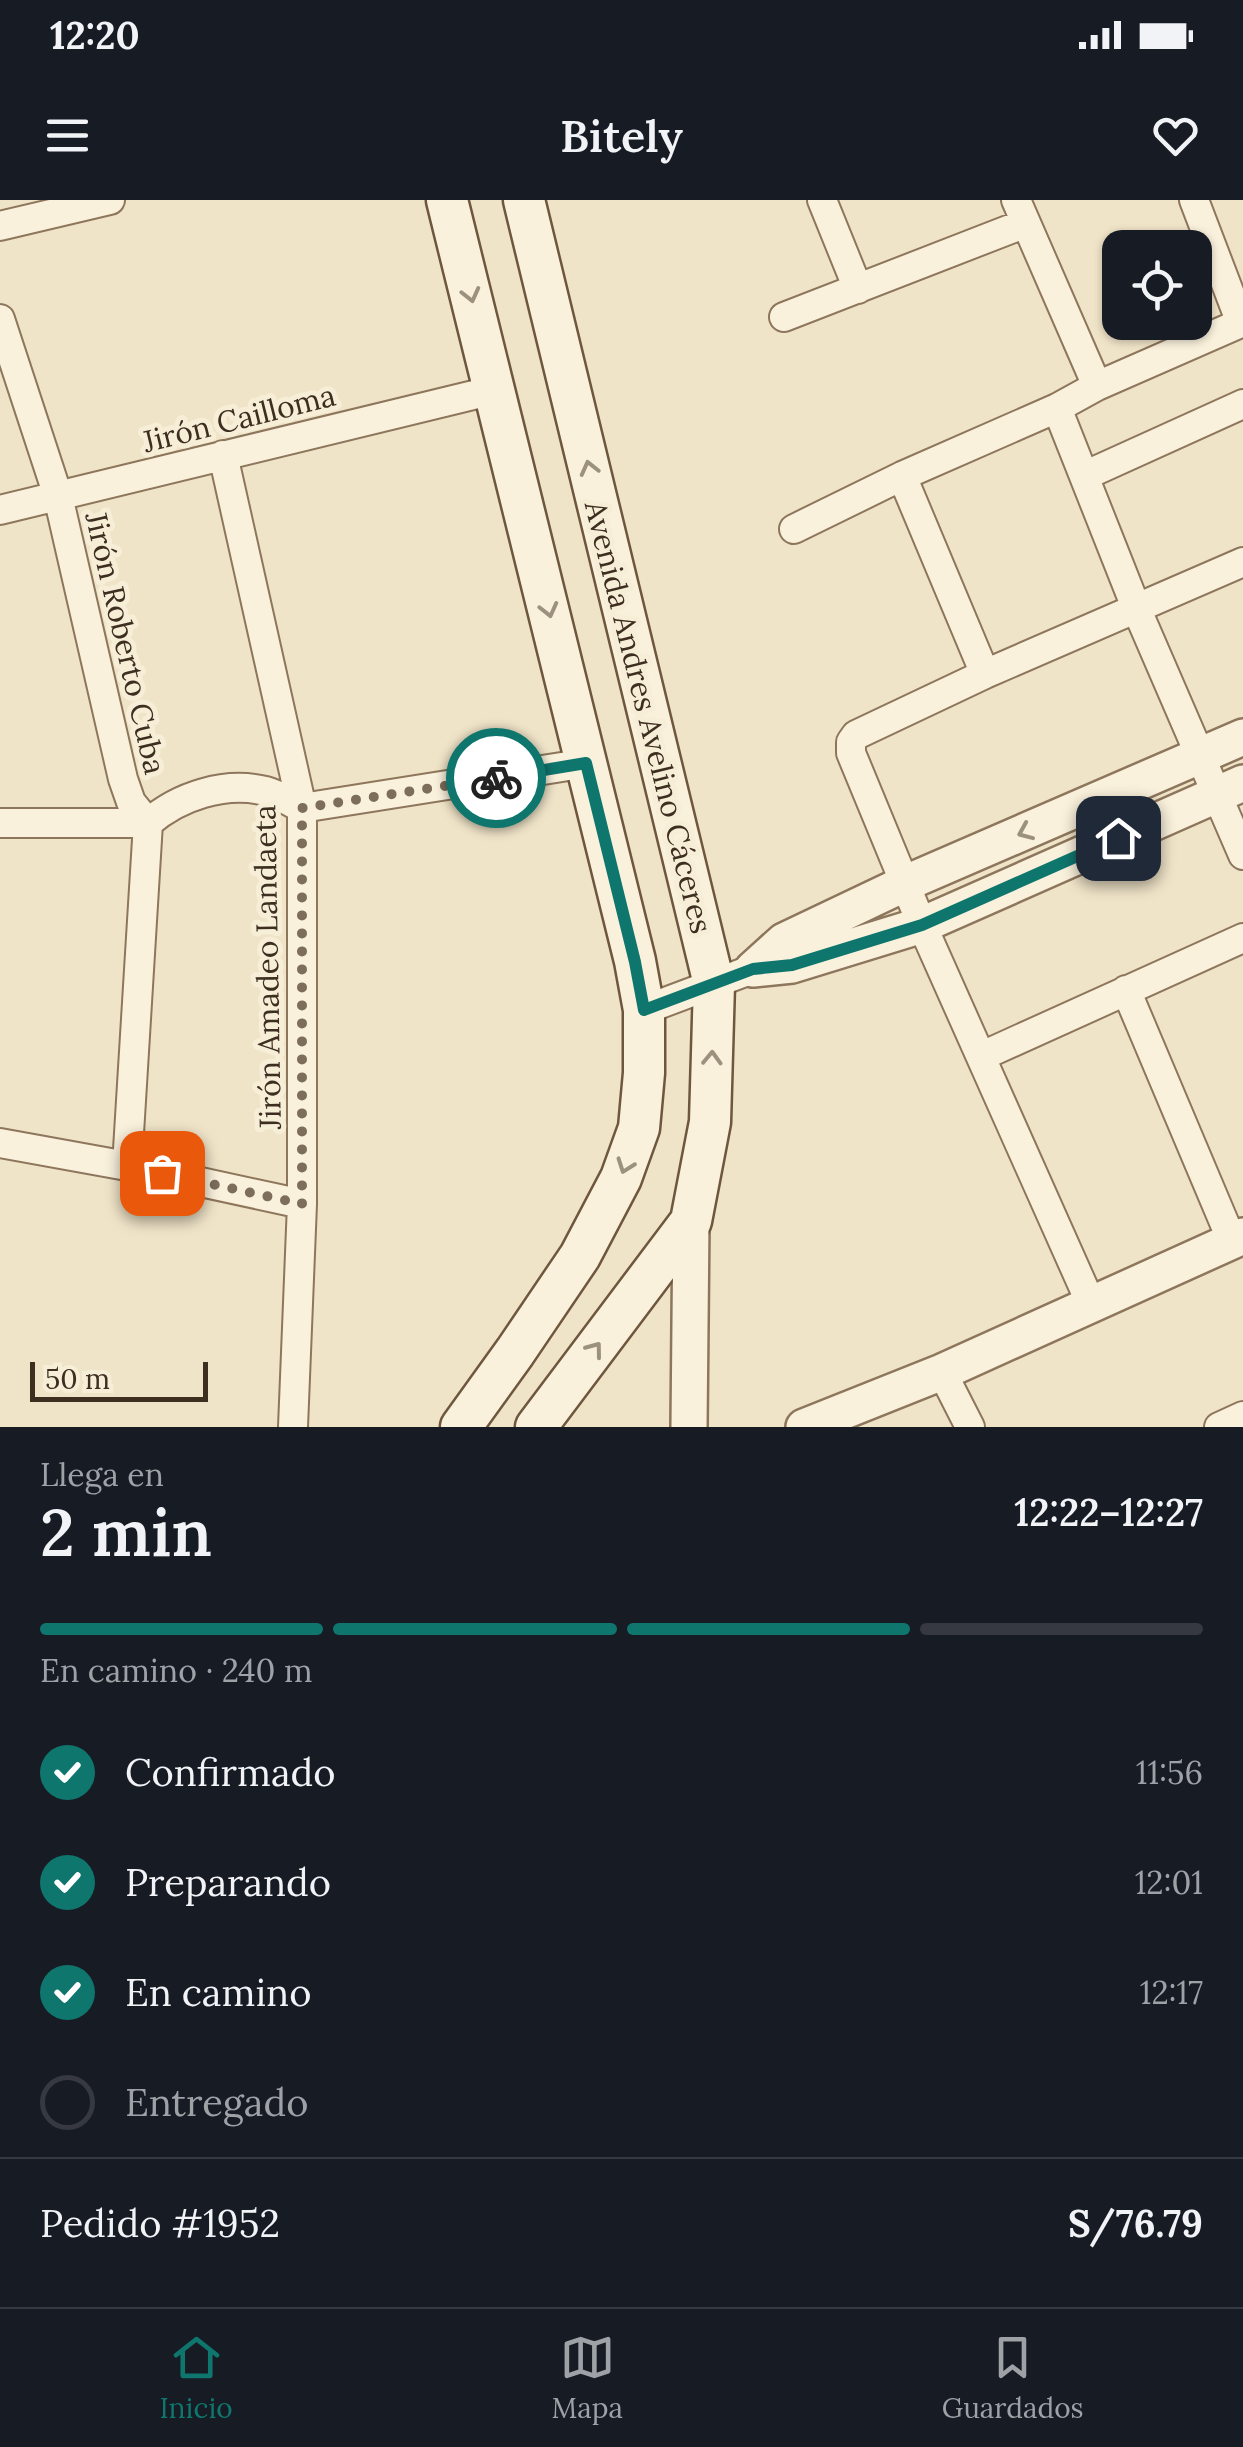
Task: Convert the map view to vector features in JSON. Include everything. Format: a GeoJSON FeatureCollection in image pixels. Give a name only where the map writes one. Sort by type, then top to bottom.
{"type":"FeatureCollection","features":[{"type":"Feature","properties":{"kind":"main road"},"geometry":{"type":"LineString","coordinates":[[447,200],[644,1010],[639,1128],[622,1178],[580,1256],[462,1427]]}},
{"type":"Feature","properties":{"kind":"main road","name":"Avenida Andres Avelino Cáceres"},"geometry":{"type":"LineString","coordinates":[[524,200],[714,984],[710,1122],[690,1221],[536,1427]]}},
{"type":"Feature","properties":{"kind":"street"},"geometry":{"type":"LineString","coordinates":[[0,226],[110,200]]}},
{"type":"Feature","properties":{"kind":"street"},"geometry":{"type":"LineString","coordinates":[[822,200],[858,290]]}},
{"type":"Feature","properties":{"kind":"street"},"geometry":{"type":"LineString","coordinates":[[794,529],[902,476],[1057,408],[1096,386],[1242,322],[1194,200]]}},
{"type":"Feature","properties":{"kind":"street"},"geometry":{"type":"LineString","coordinates":[[784,317],[858,290],[1021,212],[1096,386]]}},
{"type":"Feature","properties":{"kind":"street","name":"Jirón Roberto Cuba"},"geometry":{"type":"LineString","coordinates":[[0,319],[58,496],[123,779],[131,802],[148,823]]}},
{"type":"Feature","properties":{"kind":"street","name":"Jirón Cailloma"},"geometry":{"type":"LineString","coordinates":[[0,510],[494,390]]}},
{"type":"Feature","properties":{"kind":"street"},"geometry":{"type":"LineString","coordinates":[[1084,476],[1243,404]]}},
{"type":"Feature","properties":{"kind":"street"},"geometry":{"type":"LineString","coordinates":[[1057,408],[1137,610],[1202,755],[1230,788],[1243,855]]}},
{"type":"Feature","properties":{"kind":"street","name":"Jirón Amadeo Landaeta"},"geometry":{"type":"LineString","coordinates":[[223,455],[302,808],[302,1204],[293,1427]]}},
{"type":"Feature","properties":{"kind":"street"},"geometry":{"type":"LineString","coordinates":[[902,476],[985,674]]}},
{"type":"Feature","properties":{"kind":"street"},"geometry":{"type":"LineString","coordinates":[[1090,1304],[922,925],[850,753],[851,742],[856,735],[985,674],[1243,562]]}},
{"type":"Feature","properties":{"kind":"street"},"geometry":{"type":"LineString","coordinates":[[753,969],[784,941],[906,883],[1243,737]]}},
{"type":"Feature","properties":{"kind":"street"},"geometry":{"type":"LineString","coordinates":[[0,823],[148,823],[164,809],[188,797],[235,788],[268,792],[302,808],[586,763]]}},
{"type":"Feature","properties":{"kind":"street"},"geometry":{"type":"LineString","coordinates":[[644,1010],[753,969],[792,965],[922,925],[1230,788]]}},
{"type":"Feature","properties":{"kind":"street"},"geometry":{"type":"LineString","coordinates":[[127,1166],[148,823]]}},
{"type":"Feature","properties":{"kind":"street"},"geometry":{"type":"LineString","coordinates":[[982,1056],[1243,938]]}},
{"type":"Feature","properties":{"kind":"street"},"geometry":{"type":"LineString","coordinates":[[804,1427],[854,1418],[942,1372],[1237,1238],[1126,990]]}},
{"type":"Feature","properties":{"kind":"street"},"geometry":{"type":"LineString","coordinates":[[0,1143],[302,1204]]}},
{"type":"Feature","properties":{"kind":"street"},"geometry":{"type":"LineString","coordinates":[[689,1427],[690,1221]]}},
{"type":"Feature","properties":{"kind":"street"},"geometry":{"type":"LineString","coordinates":[[942,1372],[970,1427]]}},
{"type":"Feature","properties":{"kind":"street"},"geometry":{"type":"LineString","coordinates":[[1219,1427],[1243,1416]]}},
{"type":"Feature","properties":{"kind":"way so far"},"geometry":{"type":"LineString","coordinates":[[162,1173],[302,1204],[302,808],[496,778]]}},
{"type":"Feature","properties":{"kind":"route"},"geometry":{"type":"LineString","coordinates":[[496,778],[586,763],[644,1010],[753,969],[792,965],[922,925],[1118,838]]}}]}
